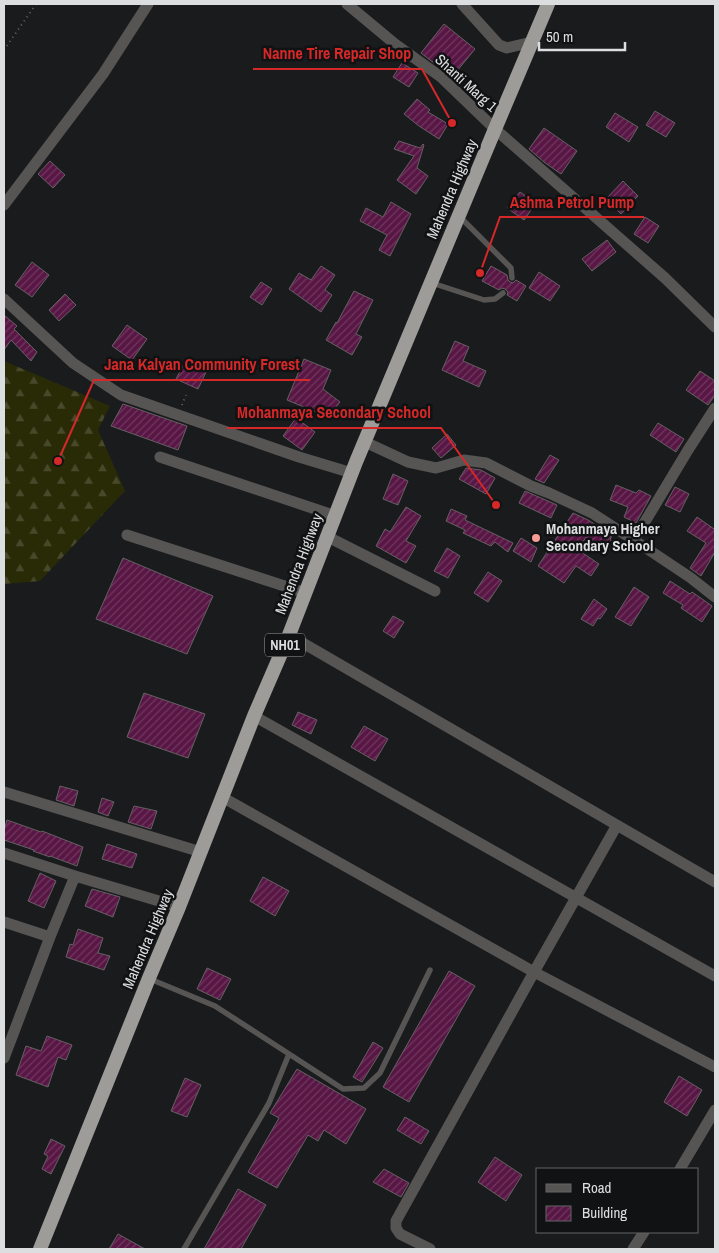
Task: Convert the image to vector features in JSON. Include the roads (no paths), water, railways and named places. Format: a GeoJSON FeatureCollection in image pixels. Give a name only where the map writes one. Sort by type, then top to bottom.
{"type":"FeatureCollection","features":[{"type":"Feature","properties":{"kind":"highway","name":"Mahendra Highway"},"geometry":{"type":"LineString","coordinates":[[40,1249],[179,907],[254,716],[289,636],[352,473],[494,129],[548,4]]}},
{"type":"Feature","properties":{"kind":"street"},"geometry":{"type":"LineString","coordinates":[[4,205],[103,74],[148,4]]}},
{"type":"Feature","properties":{"kind":"street","name":"Shanti Marg 1"},"geometry":{"type":"LineString","coordinates":[[348,4],[395,44],[440,77],[494,129],[666,278],[715,327]]}},
{"type":"Feature","properties":{"kind":"street"},"geometry":{"type":"LineString","coordinates":[[462,4],[499,45],[507,48],[532,42]]}},
{"type":"Feature","properties":{"kind":"street"},"geometry":{"type":"LineString","coordinates":[[4,299],[73,363],[121,395],[299,457],[352,473]]}},
{"type":"Feature","properties":{"kind":"street"},"geometry":{"type":"LineString","coordinates":[[634,540],[715,408]]}},
{"type":"Feature","properties":{"kind":"street"},"geometry":{"type":"LineString","coordinates":[[365,442],[408,462],[436,468],[464,460],[486,463],[531,486],[592,513],[691,578],[715,597]]}},
{"type":"Feature","properties":{"kind":"street"},"geometry":{"type":"LineString","coordinates":[[160,457],[336,516]]}},
{"type":"Feature","properties":{"kind":"street"},"geometry":{"type":"LineString","coordinates":[[127,535],[306,593]]}},
{"type":"Feature","properties":{"kind":"street"},"geometry":{"type":"LineString","coordinates":[[328,536],[435,591]]}},
{"type":"Feature","properties":{"kind":"street"},"geometry":{"type":"LineString","coordinates":[[289,636],[715,882]]}},
{"type":"Feature","properties":{"kind":"street"},"geometry":{"type":"LineString","coordinates":[[254,716],[715,976]]}},
{"type":"Feature","properties":{"kind":"street"},"geometry":{"type":"LineString","coordinates":[[4,792],[201,852]]}},
{"type":"Feature","properties":{"kind":"street"},"geometry":{"type":"LineString","coordinates":[[222,797],[534,972],[715,1067]]}},
{"type":"Feature","properties":{"kind":"street"},"geometry":{"type":"LineString","coordinates":[[430,1249],[400,1234],[396,1228],[396,1220],[617,825]]}},
{"type":"Feature","properties":{"kind":"street"},"geometry":{"type":"LineString","coordinates":[[4,853],[179,907]]}},
{"type":"Feature","properties":{"kind":"street"},"geometry":{"type":"LineString","coordinates":[[4,1058],[74,876]]}},
{"type":"Feature","properties":{"kind":"street"},"geometry":{"type":"LineString","coordinates":[[4,922],[50,937]]}},
{"type":"Feature","properties":{"kind":"street"},"geometry":{"type":"LineString","coordinates":[[681,1168],[715,1110]]}},
{"type":"Feature","properties":{"kind":"street"},"geometry":{"type":"LineString","coordinates":[[633,1249],[643,1233]]}},
{"type":"Feature","properties":{"kind":"lane"},"geometry":{"type":"LineString","coordinates":[[458,216],[511,268],[512,278]]}},
{"type":"Feature","properties":{"kind":"lane"},"geometry":{"type":"LineString","coordinates":[[430,283],[484,300],[494,299],[502,293]]}},
{"type":"Feature","properties":{"kind":"lane"},"geometry":{"type":"LineString","coordinates":[[149,978],[215,1006],[342,1089],[364,1088],[380,1073],[430,970]]}},
{"type":"Feature","properties":{"kind":"lane"},"geometry":{"type":"LineString","coordinates":[[184,1249],[269,1103],[289,1054]]}},
{"type":"Feature","properties":{"kind":"place","name":"Nanne Tire Repair Shop"},"geometry":{"type":"Point","coordinates":[452,123]}},
{"type":"Feature","properties":{"kind":"place","name":"Ashma Petrol Pump"},"geometry":{"type":"Point","coordinates":[480,273]}},
{"type":"Feature","properties":{"kind":"place","name":"Jana Kalyan Community Forest"},"geometry":{"type":"Point","coordinates":[58,461]}},
{"type":"Feature","properties":{"kind":"place","name":"Mohanmaya Secondary School"},"geometry":{"type":"Point","coordinates":[496,505]}},
{"type":"Feature","properties":{"kind":"place","name":"Mohanmaya Higher Secondary School"},"geometry":{"type":"Point","coordinates":[536,538]}}]}
